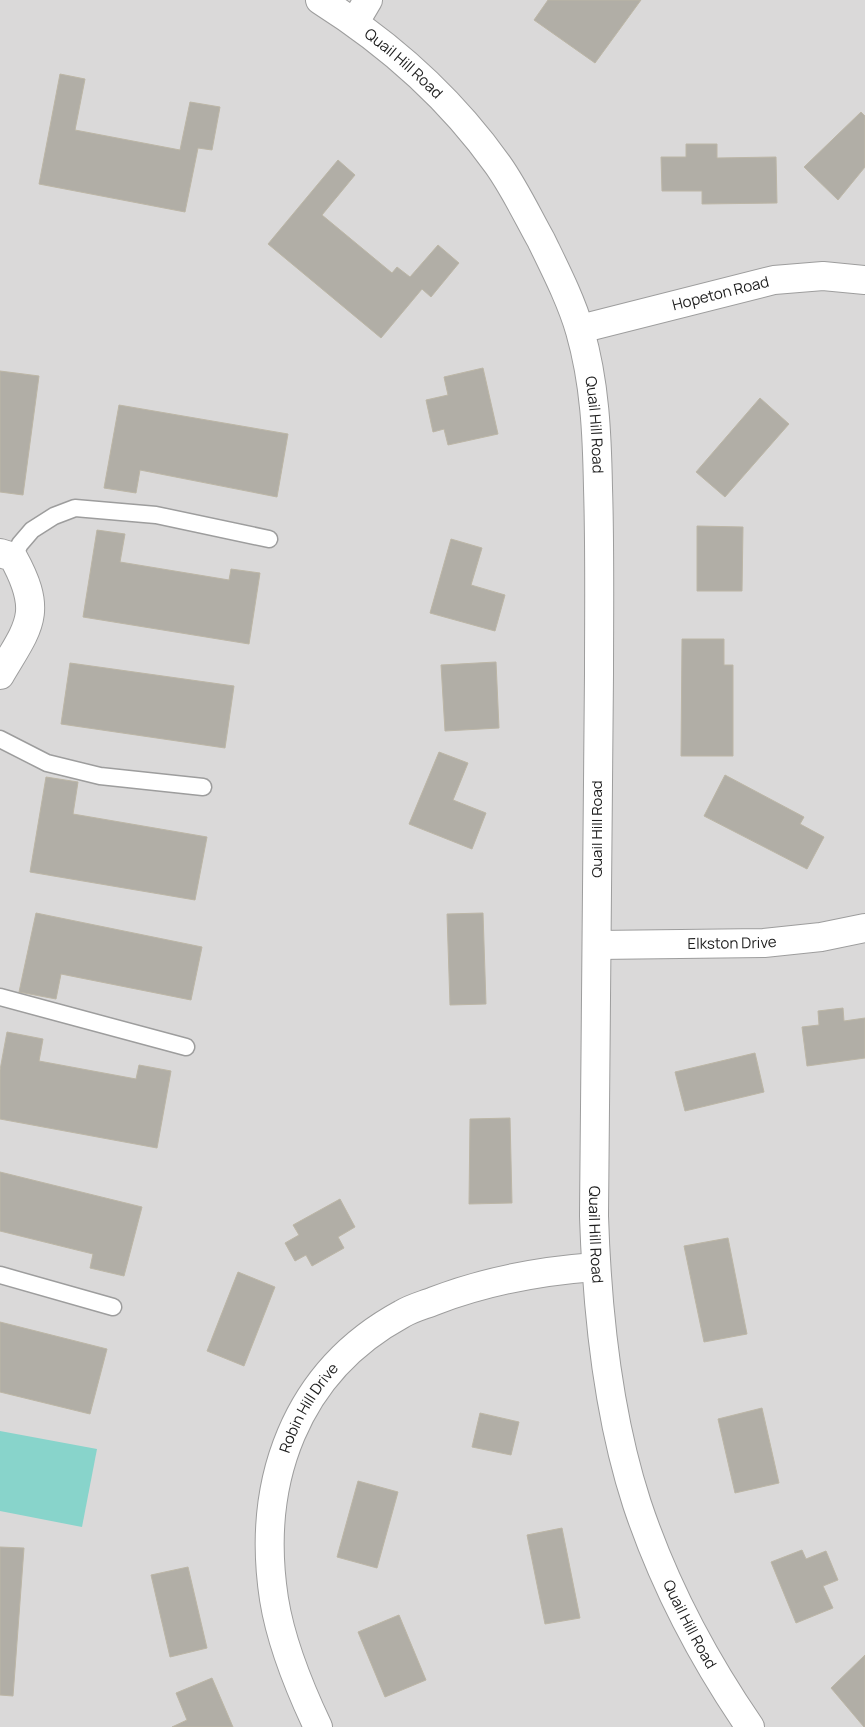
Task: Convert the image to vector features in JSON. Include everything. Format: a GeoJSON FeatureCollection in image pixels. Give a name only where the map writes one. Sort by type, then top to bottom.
{"type":"FeatureCollection","features":[{"type":"Feature","properties":{"kind":"street","name":"Quail Hill Road"},"geometry":{"type":"LineString","coordinates":[[320,0],[362,11],[398,56],[452,109],[499,166],[520,200],[556,271],[580,329],[590,374],[597,428],[600,552],[596,1267],[606,1365],[627,1469],[637,1504],[652,1543],[687,1618],[732,1700],[750,1727]]}},
{"type":"Feature","properties":{"kind":"street","name":"Hopeton Road"},"geometry":{"type":"LineString","coordinates":[[580,329],[774,280],[823,276],[865,280]]}},
{"type":"Feature","properties":{"kind":"street"},"geometry":{"type":"LineString","coordinates":[[0,675],[26,632],[32,612],[26,588],[7,555]]}},
{"type":"Feature","properties":{"kind":"street","name":"Elkston Drive"},"geometry":{"type":"LineString","coordinates":[[597,945],[764,943],[821,937],[865,928]]}},
{"type":"Feature","properties":{"kind":"street","name":"Robin Hill Drive"},"geometry":{"type":"LineString","coordinates":[[318,1727],[302,1694],[286,1648],[274,1600],[269,1550],[271,1499],[277,1474],[288,1440],[308,1400],[336,1364],[369,1334],[404,1313],[465,1289],[497,1281],[558,1269],[596,1267]]}},
{"type":"Feature","properties":{"kind":"lane"},"geometry":{"type":"LineString","coordinates":[[7,555],[32,530],[54,516],[75,508],[156,514],[269,539]]}},
{"type":"Feature","properties":{"kind":"lane"},"geometry":{"type":"LineString","coordinates":[[0,739],[47,763],[100,776],[203,787]]}},
{"type":"Feature","properties":{"kind":"lane"},"geometry":{"type":"LineString","coordinates":[[0,997],[186,1047]]}},
{"type":"Feature","properties":{"kind":"lane"},"geometry":{"type":"LineString","coordinates":[[0,1275],[112,1307]]}},
{"type":"Feature","properties":{"kind":"shaded area"},"geometry":{"type":"Polygon","coordinates":[[[0,0],[865,0],[865,1727],[0,1727],[0,0]]]}},
{"type":"Feature","properties":{"kind":"shaded area"},"geometry":{"type":"Polygon","coordinates":[[[0,1431],[97,1449],[82,1527],[0,1511],[0,1431]]]}},
{"type":"Feature","properties":{"kind":"building"},"geometry":{"type":"Polygon","coordinates":[[[548,0],[641,0],[595,63],[534,20],[548,0]]]}},
{"type":"Feature","properties":{"kind":"building"},"geometry":{"type":"Polygon","coordinates":[[[60,74],[85,79],[75,130],[180,150],[190,102],[220,107],[212,150],[198,148],[185,212],[39,184],[60,74]]]}},
{"type":"Feature","properties":{"kind":"building"},"geometry":{"type":"Polygon","coordinates":[[[861,112],[865,116],[865,167],[838,200],[804,167],[861,112]]]}},
{"type":"Feature","properties":{"kind":"building"},"geometry":{"type":"Polygon","coordinates":[[[686,144],[717,144],[717,158],[776,157],[777,203],[702,204],[702,191],[662,191],[661,157],[686,157],[686,144]]]}},
{"type":"Feature","properties":{"kind":"building"},"geometry":{"type":"Polygon","coordinates":[[[338,160],[355,175],[322,215],[392,273],[397,267],[410,277],[438,245],[459,263],[431,297],[422,289],[381,338],[268,244],[338,160]]]}},
{"type":"Feature","properties":{"kind":"building"},"geometry":{"type":"Polygon","coordinates":[[[483,368],[498,434],[448,445],[444,429],[433,432],[426,400],[448,395],[444,377],[483,368]]]}},
{"type":"Feature","properties":{"kind":"building"},"geometry":{"type":"Polygon","coordinates":[[[0,371],[39,376],[23,495],[0,492],[0,371]]]}},
{"type":"Feature","properties":{"kind":"building"},"geometry":{"type":"Polygon","coordinates":[[[760,398],[789,424],[725,497],[696,472],[760,398]]]}},
{"type":"Feature","properties":{"kind":"building"},"geometry":{"type":"Polygon","coordinates":[[[119,405],[288,434],[277,497],[140,470],[136,493],[104,488],[119,405]]]}},
{"type":"Feature","properties":{"kind":"building"},"geometry":{"type":"Polygon","coordinates":[[[697,526],[743,527],[742,591],[697,591],[697,526]]]}},
{"type":"Feature","properties":{"kind":"building"},"geometry":{"type":"Polygon","coordinates":[[[97,530],[125,534],[120,562],[229,580],[231,569],[260,573],[249,644],[83,617],[97,530]]]}},
{"type":"Feature","properties":{"kind":"building"},"geometry":{"type":"Polygon","coordinates":[[[451,539],[482,548],[471,585],[505,595],[495,631],[430,613],[451,539]]]}},
{"type":"Feature","properties":{"kind":"building"},"geometry":{"type":"Polygon","coordinates":[[[682,639],[724,639],[724,665],[733,665],[733,756],[681,756],[682,639]]]}},
{"type":"Feature","properties":{"kind":"building"},"geometry":{"type":"Polygon","coordinates":[[[496,662],[499,728],[445,731],[441,665],[496,662]]]}},
{"type":"Feature","properties":{"kind":"building"},"geometry":{"type":"Polygon","coordinates":[[[70,663],[234,686],[225,748],[61,724],[70,663]]]}},
{"type":"Feature","properties":{"kind":"building"},"geometry":{"type":"Polygon","coordinates":[[[439,752],[468,763],[453,800],[486,813],[472,849],[409,824],[439,752]]]}},
{"type":"Feature","properties":{"kind":"building"},"geometry":{"type":"Polygon","coordinates":[[[725,775],[804,817],[800,824],[824,837],[807,869],[704,816],[725,775]]]}},
{"type":"Feature","properties":{"kind":"building"},"geometry":{"type":"Polygon","coordinates":[[[46,777],[78,782],[73,814],[207,837],[195,900],[30,872],[46,777]]]}},
{"type":"Feature","properties":{"kind":"building"},"geometry":{"type":"Polygon","coordinates":[[[36,913],[202,947],[191,1000],[61,974],[56,999],[19,992],[36,913]]]}},
{"type":"Feature","properties":{"kind":"building"},"geometry":{"type":"Polygon","coordinates":[[[483,913],[486,1004],[450,1005],[447,914],[483,913]]]}},
{"type":"Feature","properties":{"kind":"building"},"geometry":{"type":"Polygon","coordinates":[[[843,1008],[844,1021],[865,1018],[865,1058],[807,1066],[802,1027],[819,1025],[818,1011],[843,1008]]]}},
{"type":"Feature","properties":{"kind":"building"},"geometry":{"type":"Polygon","coordinates":[[[7,1032],[43,1039],[39,1061],[136,1079],[139,1065],[171,1071],[157,1148],[0,1119],[0,1070],[7,1032]]]}},
{"type":"Feature","properties":{"kind":"building"},"geometry":{"type":"Polygon","coordinates":[[[755,1053],[764,1092],[685,1111],[675,1072],[755,1053]]]}},
{"type":"Feature","properties":{"kind":"building"},"geometry":{"type":"Polygon","coordinates":[[[510,1118],[512,1203],[469,1204],[470,1119],[510,1118]]]}},
{"type":"Feature","properties":{"kind":"building"},"geometry":{"type":"Polygon","coordinates":[[[0,1172],[142,1207],[124,1276],[90,1268],[93,1254],[0,1231],[0,1172]]]}},
{"type":"Feature","properties":{"kind":"building"},"geometry":{"type":"Polygon","coordinates":[[[340,1199],[355,1227],[338,1237],[344,1248],[312,1266],[306,1255],[295,1261],[285,1243],[299,1235],[293,1225],[340,1199]]]}},
{"type":"Feature","properties":{"kind":"building"},"geometry":{"type":"Polygon","coordinates":[[[728,1238],[747,1334],[704,1342],[684,1246],[728,1238]]]}},
{"type":"Feature","properties":{"kind":"building"},"geometry":{"type":"Polygon","coordinates":[[[238,1272],[275,1287],[244,1366],[207,1351],[238,1272]]]}},
{"type":"Feature","properties":{"kind":"building"},"geometry":{"type":"Polygon","coordinates":[[[0,1322],[107,1349],[90,1414],[0,1392],[0,1322]]]}},
{"type":"Feature","properties":{"kind":"building"},"geometry":{"type":"Polygon","coordinates":[[[762,1408],[779,1483],[735,1493],[718,1419],[762,1408]]]}},
{"type":"Feature","properties":{"kind":"building"},"geometry":{"type":"Polygon","coordinates":[[[480,1413],[519,1422],[511,1455],[472,1447],[480,1413]]]}},
{"type":"Feature","properties":{"kind":"building"},"geometry":{"type":"Polygon","coordinates":[[[358,1481],[398,1492],[377,1568],[337,1557],[358,1481]]]}},
{"type":"Feature","properties":{"kind":"building"},"geometry":{"type":"Polygon","coordinates":[[[562,1528],[580,1618],[545,1624],[527,1535],[562,1528]]]}},
{"type":"Feature","properties":{"kind":"building"},"geometry":{"type":"Polygon","coordinates":[[[0,1547],[24,1548],[13,1696],[0,1695],[0,1547]]]}},
{"type":"Feature","properties":{"kind":"building"},"geometry":{"type":"Polygon","coordinates":[[[802,1550],[806,1559],[826,1551],[838,1580],[823,1586],[833,1608],[796,1623],[771,1562],[802,1550]]]}},
{"type":"Feature","properties":{"kind":"building"},"geometry":{"type":"Polygon","coordinates":[[[188,1567],[207,1648],[170,1657],[151,1575],[188,1567]]]}},
{"type":"Feature","properties":{"kind":"building"},"geometry":{"type":"Polygon","coordinates":[[[399,1615],[426,1680],[385,1697],[358,1632],[399,1615]]]}},
{"type":"Feature","properties":{"kind":"building"},"geometry":{"type":"Polygon","coordinates":[[[865,1655],[865,1727],[864,1727],[831,1688],[865,1655]]]}},
{"type":"Feature","properties":{"kind":"building"},"geometry":{"type":"Polygon","coordinates":[[[212,1678],[233,1727],[172,1727],[187,1720],[176,1693],[212,1678]]]}}]}
